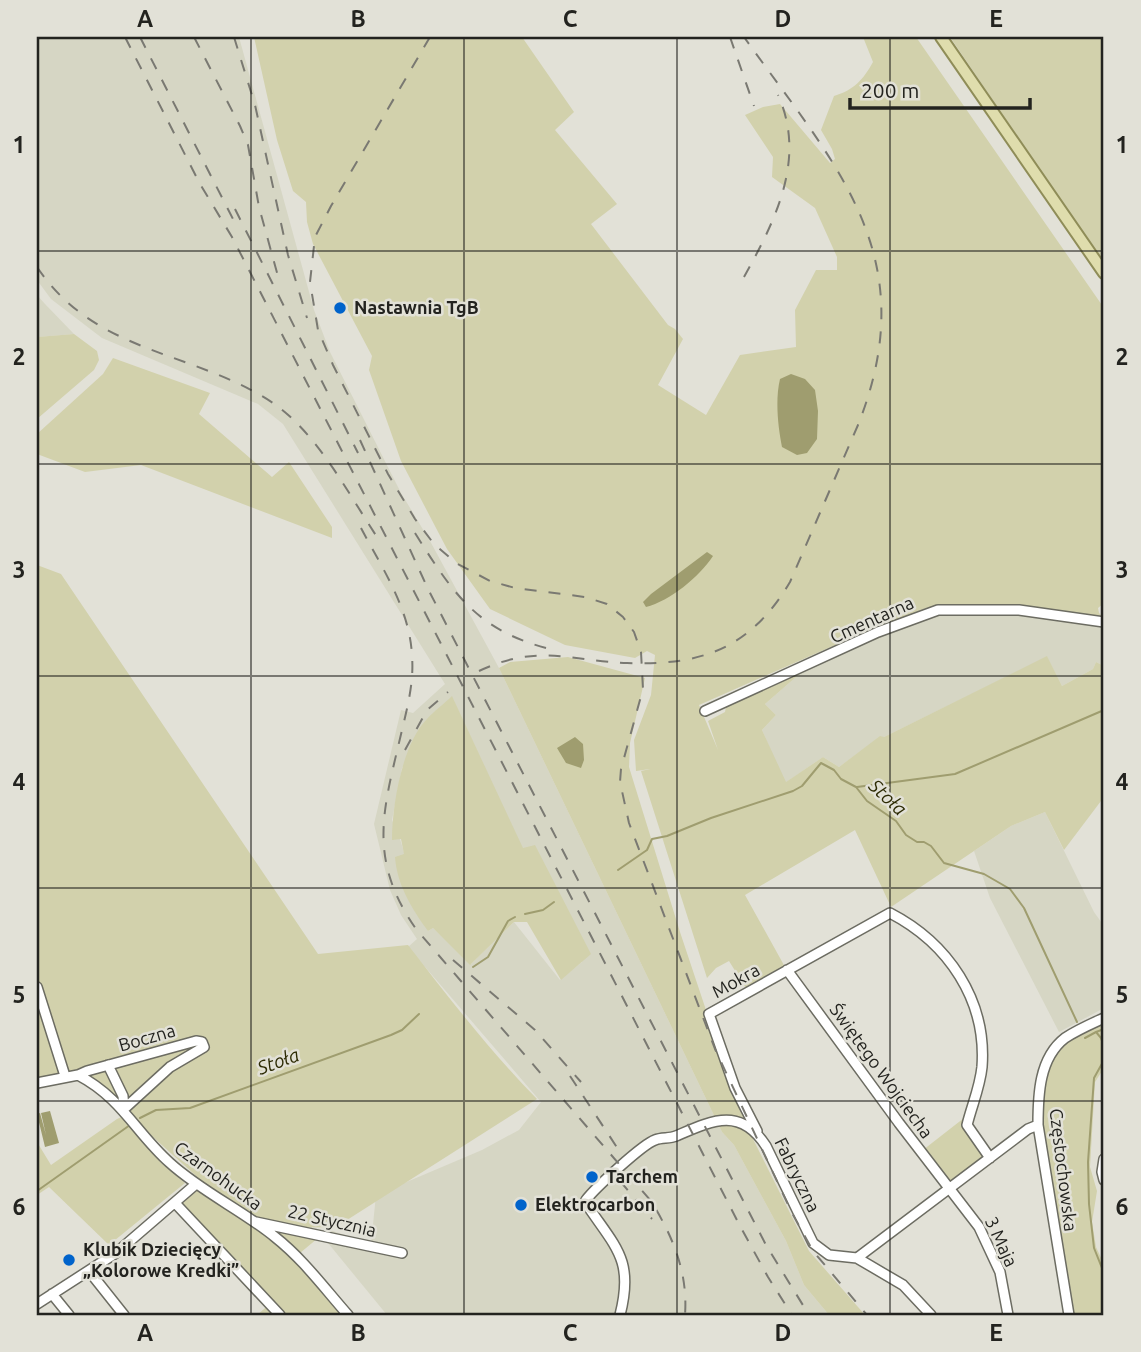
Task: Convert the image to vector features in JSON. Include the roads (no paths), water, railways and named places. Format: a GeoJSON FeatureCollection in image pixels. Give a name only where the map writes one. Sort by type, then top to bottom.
{"type":"FeatureCollection","features":[{"type":"Feature","properties":{"kind":"main road"},"geometry":{"type":"LineString","coordinates":[[941,37],[1104,272]]}},
{"type":"Feature","properties":{"kind":"street","name":"Cmentarna"},"geometry":{"type":"LineString","coordinates":[[705,711],[878,632],[938,610],[1018,610],[1104,622]]}},
{"type":"Feature","properties":{"kind":"street","name":"Mokra"},"geometry":{"type":"LineString","coordinates":[[758,1133],[735,1088],[709,1014],[890,913],[931,940],[944,953],[956,968],[972,999],[982,1036],[982,1069],[967,1125],[990,1158]]}},
{"type":"Feature","properties":{"kind":"street","name":"Świętego Wojciecha"},"geometry":{"type":"LineString","coordinates":[[787,970],[906,1133],[951,1189]]}},
{"type":"Feature","properties":{"kind":"street"},"geometry":{"type":"LineString","coordinates":[[37,987],[65,1076]]}},
{"type":"Feature","properties":{"kind":"street","name":"Częstochowska"},"geometry":{"type":"LineString","coordinates":[[1069,1315],[1038,1125],[1042,1077],[1051,1054],[1065,1038],[1104,1018]]}},
{"type":"Feature","properties":{"kind":"street","name":"Boczna"},"geometry":{"type":"LineString","coordinates":[[78,1075],[196,1041],[202,1042],[204,1047],[170,1067],[124,1109]]}},
{"type":"Feature","properties":{"kind":"street"},"geometry":{"type":"LineString","coordinates":[[108,1065],[123,1096],[124,1109]]}},
{"type":"Feature","properties":{"kind":"street"},"geometry":{"type":"LineString","coordinates":[[37,1083],[78,1075]]}},
{"type":"Feature","properties":{"kind":"street","name":"Czarnohucka"},"geometry":{"type":"LineString","coordinates":[[78,1075],[124,1109],[159,1153],[196,1184],[255,1222],[289,1248],[348,1315]]}},
{"type":"Feature","properties":{"kind":"street","name":"Fabryczna"},"geometry":{"type":"LineString","coordinates":[[620,1315],[625,1284],[622,1259],[609,1235],[587,1205],[587,1198],[654,1140],[666,1139],[706,1123],[722,1120],[739,1122],[758,1133],[813,1243],[829,1255],[856,1258],[903,1285],[931,1315]]}},
{"type":"Feature","properties":{"kind":"street"},"geometry":{"type":"LineString","coordinates":[[856,1258],[1028,1129],[1038,1125]]}},
{"type":"Feature","properties":{"kind":"street"},"geometry":{"type":"LineString","coordinates":[[1104,1160],[1101,1172],[1104,1180]]}},
{"type":"Feature","properties":{"kind":"street"},"geometry":{"type":"LineString","coordinates":[[37,1304],[136,1238],[196,1184]]}},
{"type":"Feature","properties":{"kind":"street","name":"3 Maja"},"geometry":{"type":"LineString","coordinates":[[951,1189],[979,1227],[995,1258],[1002,1279],[1008,1315]]}},
{"type":"Feature","properties":{"kind":"street"},"geometry":{"type":"LineString","coordinates":[[175,1203],[280,1315]]}},
{"type":"Feature","properties":{"kind":"street","name":"22 Stycznia"},"geometry":{"type":"LineString","coordinates":[[255,1222],[402,1252]]}},
{"type":"Feature","properties":{"kind":"street"},"geometry":{"type":"LineString","coordinates":[[89,1271],[124,1315]]}},
{"type":"Feature","properties":{"kind":"street"},"geometry":{"type":"LineString","coordinates":[[52,1294],[69,1315]]}},
{"type":"Feature","properties":{"kind":"waterway"},"geometry":{"type":"LineString","coordinates":[[857,787],[955,774],[1104,710]]}},
{"type":"Feature","properties":{"kind":"waterway","name":"Stoła"},"geometry":{"type":"LineString","coordinates":[[618,870],[647,850],[652,839],[793,791],[802,786],[821,763],[856,787],[867,801],[896,821],[906,835],[931,846],[944,863],[984,874],[1010,889],[1024,908],[1077,1022]]}},
{"type":"Feature","properties":{"kind":"waterway","name":"Stoła"},"geometry":{"type":"LineString","coordinates":[[525,914],[543,910],[554,902]]}},
{"type":"Feature","properties":{"kind":"waterway","name":"Stoła"},"geometry":{"type":"LineString","coordinates":[[473,967],[488,957],[508,921],[515,917]]}},
{"type":"Feature","properties":{"kind":"waterway","name":"Stoła"},"geometry":{"type":"LineString","coordinates":[[140,1118],[156,1110],[190,1108],[391,1035],[402,1030],[419,1014]]}},
{"type":"Feature","properties":{"kind":"waterway"},"geometry":{"type":"LineString","coordinates":[[1096,1032],[1104,1029]]}},
{"type":"Feature","properties":{"kind":"waterway","name":"Stoła"},"geometry":{"type":"LineString","coordinates":[[1085,1038],[1096,1032],[1104,1047]]}},
{"type":"Feature","properties":{"kind":"waterway","name":"Stoła"},"geometry":{"type":"LineString","coordinates":[[1104,1060],[1094,1078],[1088,1162],[1094,1248],[1104,1273]]}},
{"type":"Feature","properties":{"kind":"waterway","name":"Stoła"},"geometry":{"type":"LineString","coordinates":[[37,1191],[130,1125]]}},
{"type":"Feature","properties":{"kind":"railway"},"geometry":{"type":"LineString","coordinates":[[125,37],[200,184],[232,237],[740,1226],[792,1315]]}},
{"type":"Feature","properties":{"kind":"railway"},"geometry":{"type":"LineString","coordinates":[[140,37],[234,221]]}},
{"type":"Feature","properties":{"kind":"railway"},"geometry":{"type":"LineString","coordinates":[[194,37],[248,145],[259,207],[279,280]]}},
{"type":"Feature","properties":{"kind":"railway"},"geometry":{"type":"LineString","coordinates":[[234,37],[255,105],[288,255],[307,318]]}},
{"type":"Feature","properties":{"kind":"railway"},"geometry":{"type":"LineString","coordinates":[[430,37],[315,237],[310,282],[318,330],[388,474],[415,519],[434,544],[456,563],[490,581],[515,588],[585,597],[607,604],[623,617],[634,632],[641,652],[643,689],[621,769],[620,782],[629,823],[715,1049],[791,1211],[813,1251],[867,1315]]}},
{"type":"Feature","properties":{"kind":"railway"},"geometry":{"type":"LineString","coordinates":[[730,37],[754,106]]}},
{"type":"Feature","properties":{"kind":"railway"},"geometry":{"type":"LineString","coordinates":[[479,671],[519,658],[537,656],[627,663],[679,661],[722,648],[741,637],[759,623],[790,582],[858,425],[876,365],[881,311],[876,262],[861,216],[838,172],[810,128],[744,37]]}},
{"type":"Feature","properties":{"kind":"railway"},"geometry":{"type":"LineString","coordinates":[[744,277],[776,212],[788,166],[786,119],[778,95]]}},
{"type":"Feature","properties":{"kind":"railway"},"geometry":{"type":"LineString","coordinates":[[235,209],[358,453]]}},
{"type":"Feature","properties":{"kind":"railway"},"geometry":{"type":"LineString","coordinates":[[37,267],[61,296],[88,318],[117,335],[211,372],[273,403],[304,430],[318,447],[377,537]]}},
{"type":"Feature","properties":{"kind":"railway"},"geometry":{"type":"LineString","coordinates":[[360,440],[428,589],[766,1245],[809,1315]]}},
{"type":"Feature","properties":{"kind":"railway"},"geometry":{"type":"LineString","coordinates":[[361,528],[401,605],[412,656],[410,693],[385,808],[385,855],[400,903],[416,929],[651,1201],[677,1255],[684,1284],[685,1315]]}},
{"type":"Feature","properties":{"kind":"railway"},"geometry":{"type":"LineString","coordinates":[[415,533],[442,575],[471,608],[506,633],[554,650]]}},
{"type":"Feature","properties":{"kind":"railway"},"geometry":{"type":"LineString","coordinates":[[405,750],[427,710],[448,692]]}},
{"type":"Feature","properties":{"kind":"railway"},"geometry":{"type":"LineString","coordinates":[[453,960],[535,1030],[581,1082]]}},
{"type":"Feature","properties":{"kind":"railway"},"geometry":{"type":"LineString","coordinates":[[570,1076],[620,1152]]}},
{"type":"Feature","properties":{"kind":"railway"},"geometry":{"type":"LineString","coordinates":[[620,1181],[652,1219]]}},
{"type":"Feature","properties":{"kind":"place","name":"Nastawnia TgB"},"geometry":{"type":"Point","coordinates":[340,308]}},
{"type":"Feature","properties":{"kind":"place","name":"Tarchem"},"geometry":{"type":"Point","coordinates":[592,1177]}},
{"type":"Feature","properties":{"kind":"place","name":"Elektrocarbon"},"geometry":{"type":"Point","coordinates":[521,1205]}},
{"type":"Feature","properties":{"kind":"place","name":"Klubik Dziecięcy „Kolorowe Kredki”"},"geometry":{"type":"Point","coordinates":[69,1260]}}]}
